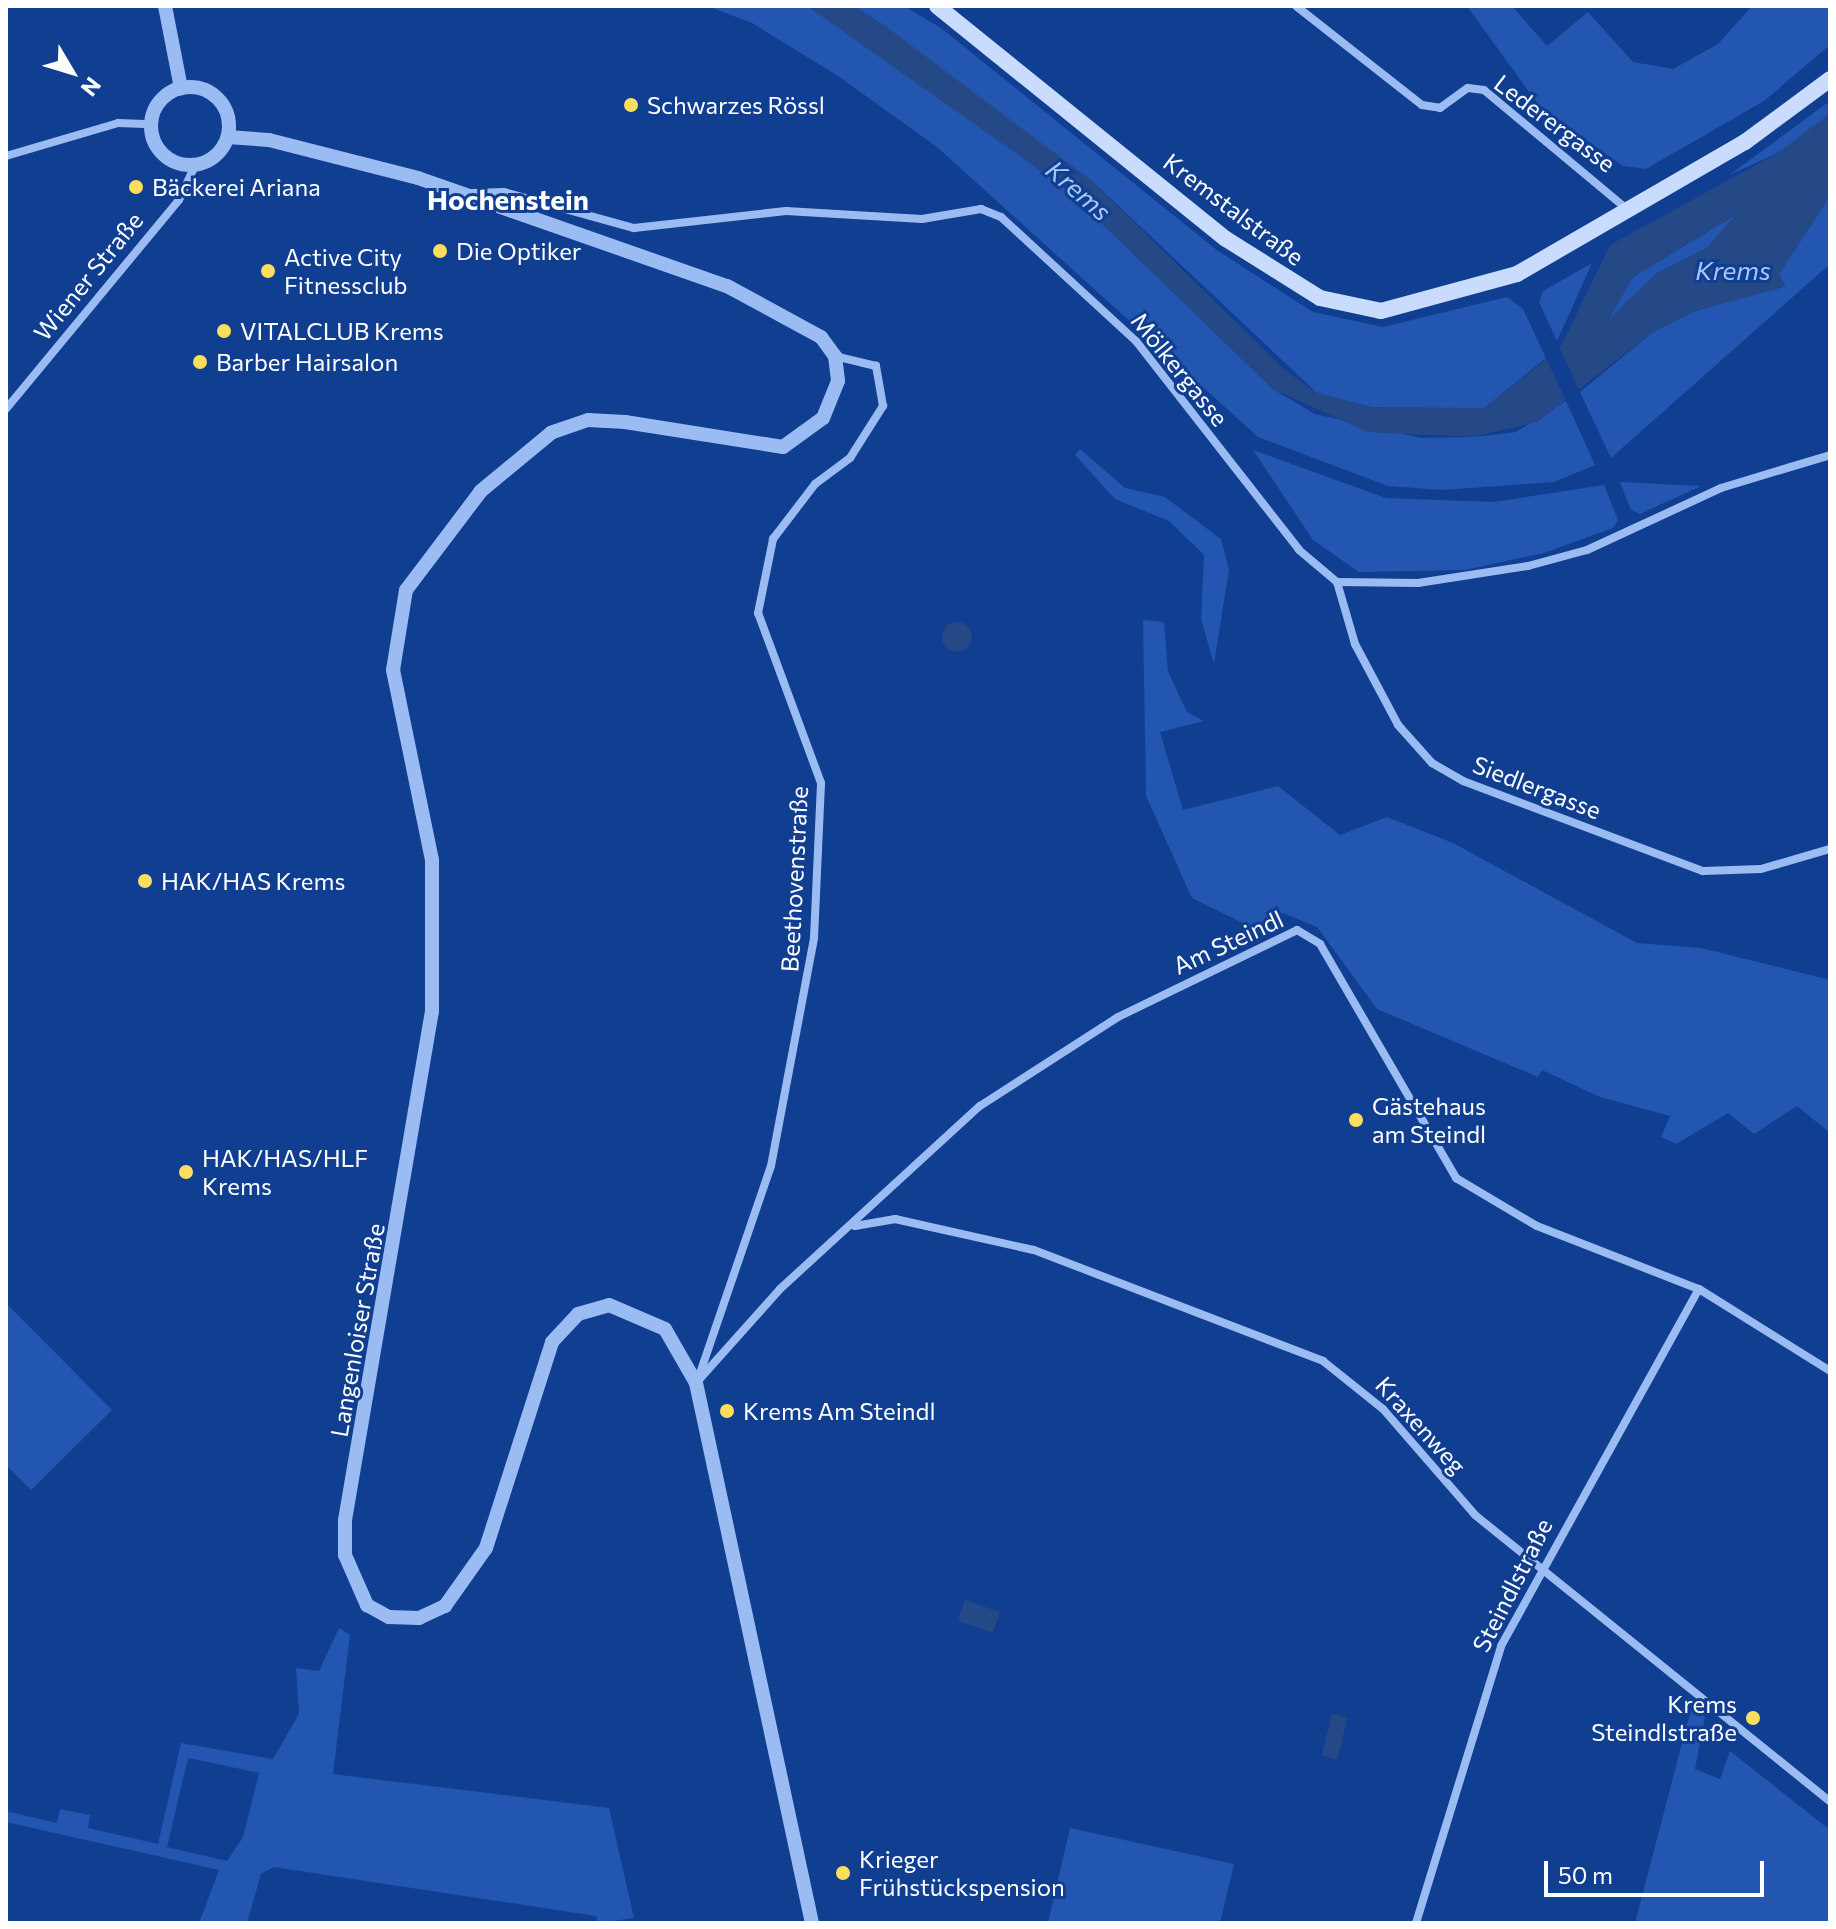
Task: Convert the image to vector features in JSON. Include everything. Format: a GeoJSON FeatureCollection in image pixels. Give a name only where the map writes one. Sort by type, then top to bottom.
{"type":"FeatureCollection","features":[{"type":"Feature","properties":{"kind":"main road","name":"Kremstalstraße"},"geometry":{"type":"LineString","coordinates":[[937,6],[1226,239],[1284,278],[1349,307],[1381,311],[1468,293],[1629,212],[1779,120],[1830,79]]}},
{"type":"Feature","properties":{"kind":"street"},"geometry":{"type":"LineString","coordinates":[[165,6],[181,88]]}},
{"type":"Feature","properties":{"kind":"street","name":"Lederergasse"},"geometry":{"type":"LineString","coordinates":[[1296,6],[1422,105],[1440,108],[1468,88],[1484,90],[1629,212]]}},
{"type":"Feature","properties":{"kind":"street"},"geometry":{"type":"LineString","coordinates":[[151,124],[163,99],[181,88],[215,96],[228,137],[343,158],[462,194],[727,286],[821,337],[835,356]]}},
{"type":"Feature","properties":{"kind":"street"},"geometry":{"type":"LineString","coordinates":[[6,156],[118,123],[151,124]]}},
{"type":"Feature","properties":{"kind":"street"},"geometry":{"type":"LineString","coordinates":[[151,124],[168,159],[195,165]]}},
{"type":"Feature","properties":{"kind":"street","name":"Wiener Straße"},"geometry":{"type":"LineString","coordinates":[[6,409],[179,200],[195,165],[219,153],[228,137]]}},
{"type":"Feature","properties":{"kind":"street","name":"Mölkergasse"},"geometry":{"type":"LineString","coordinates":[[462,194],[504,192],[634,228],[786,211],[922,219],[981,209],[1001,217],[1136,341],[1299,550],[1337,582]]}},
{"type":"Feature","properties":{"kind":"street","name":"Langenloiser Straße"},"geometry":{"type":"LineString","coordinates":[[812,1923],[696,1383],[665,1329],[638,1311],[609,1305],[578,1314],[552,1342],[486,1548],[469,1577],[445,1606],[419,1618],[389,1617],[354,1585],[345,1520],[432,1011],[432,860],[393,670],[395,626],[430,552],[499,473],[551,433],[588,420],[625,422],[783,447],[823,418],[838,381],[835,356]]}},
{"type":"Feature","properties":{"kind":"street","name":"Beethovenstraße"},"geometry":{"type":"LineString","coordinates":[[696,1383],[771,1166],[814,938],[821,783],[758,613],[773,539],[815,484],[850,458],[883,406],[876,366],[835,356]]}},
{"type":"Feature","properties":{"kind":"street"},"geometry":{"type":"LineString","coordinates":[[1337,582],[1418,583],[1528,566],[1587,550],[1721,488],[1830,455]]}},
{"type":"Feature","properties":{"kind":"street","name":"Siedlergasse"},"geometry":{"type":"LineString","coordinates":[[1337,582],[1355,644],[1398,725],[1432,763],[1463,781],[1703,871],[1761,869],[1830,849]]}},
{"type":"Feature","properties":{"kind":"street","name":"Am Steindl"},"geometry":{"type":"LineString","coordinates":[[696,1383],[780,1289],[1017,1077],[1118,1017],[1297,930],[1320,944],[1456,1178],[1537,1226],[1699,1289],[1830,1371]]}},
{"type":"Feature","properties":{"kind":"street","name":"Kraxenweg"},"geometry":{"type":"LineString","coordinates":[[854,1226],[895,1219],[1021,1246],[1323,1361],[1373,1399],[1475,1515],[1539,1570],[1830,1801]]}},
{"type":"Feature","properties":{"kind":"street","name":"Steindlstraße"},"geometry":{"type":"LineString","coordinates":[[1416,1923],[1476,1707],[1539,1570],[1699,1289]]}},
{"type":"Feature","properties":{"kind":"shaded area"},"geometry":{"type":"Polygon","coordinates":[[[707,6],[807,6],[832,18],[1065,188],[1273,389],[1315,414],[1421,438],[1473,437],[1516,432],[1566,401],[1595,465],[1554,482],[1442,490],[1388,486],[1258,437],[937,147],[838,76],[752,23],[707,6]]]}},
{"type":"Feature","properties":{"kind":"shaded area"},"geometry":{"type":"Polygon","coordinates":[[[854,6],[904,6],[941,28],[1218,251],[1313,312],[1383,327],[1507,297],[1523,309],[1546,358],[1484,408],[1466,413],[1371,407],[1317,393],[1092,181],[854,6]]]}},
{"type":"Feature","properties":{"kind":"shaded area"},"geometry":{"type":"Polygon","coordinates":[[[1467,6],[1512,6],[1547,46],[1588,12],[1633,62],[1673,69],[1718,44],[1752,6],[1830,6],[1830,45],[1764,101],[1646,169],[1623,166],[1540,107],[1467,6]]]}},
{"type":"Feature","properties":{"kind":"shaded area"},"geometry":{"type":"Polygon","coordinates":[[[1830,101],[1830,114],[1778,153],[1729,175],[1830,101]]]}},
{"type":"Feature","properties":{"kind":"shaded area"},"geometry":{"type":"Polygon","coordinates":[[[1830,196],[1830,264],[1611,458],[1580,392],[1653,332],[1695,311],[1785,286],[1779,274],[1830,196]]]}},
{"type":"Feature","properties":{"kind":"shaded area"},"geometry":{"type":"Polygon","coordinates":[[[1737,214],[1707,248],[1657,273],[1607,321],[1633,277],[1737,214]]]}},
{"type":"Feature","properties":{"kind":"shaded area"},"geometry":{"type":"Polygon","coordinates":[[[1592,263],[1557,341],[1539,302],[1543,291],[1592,263]]]}},
{"type":"Feature","properties":{"kind":"shaded area"},"geometry":{"type":"Polygon","coordinates":[[[1080,449],[1125,488],[1165,497],[1221,539],[1229,570],[1214,664],[1201,619],[1204,555],[1169,521],[1115,499],[1075,455],[1080,449]]]}},
{"type":"Feature","properties":{"kind":"shaded area"},"geometry":{"type":"Polygon","coordinates":[[[1253,450],[1386,498],[1494,502],[1604,485],[1618,520],[1613,528],[1544,553],[1465,570],[1359,572],[1313,540],[1253,450]]]}},
{"type":"Feature","properties":{"kind":"shaded area"},"geometry":{"type":"Polygon","coordinates":[[[1620,482],[1701,486],[1640,514],[1631,510],[1620,482]]]}},
{"type":"Feature","properties":{"kind":"shaded area"},"geometry":{"type":"Polygon","coordinates":[[[1143,620],[1164,622],[1168,672],[1187,712],[1204,721],[1160,732],[1183,810],[1278,786],[1340,835],[1387,817],[1453,843],[1637,943],[1701,948],[1830,980],[1830,1133],[1797,1106],[1754,1134],[1728,1113],[1676,1144],[1661,1137],[1670,1116],[1600,1097],[1542,1070],[1538,1077],[1377,1009],[1317,927],[1283,913],[1251,927],[1192,898],[1146,796],[1143,620]]]}},
{"type":"Feature","properties":{"kind":"shaded area"},"geometry":{"type":"Polygon","coordinates":[[[6,1303],[112,1410],[31,1490],[6,1465],[6,1303]]]}},
{"type":"Feature","properties":{"kind":"shaded area"},"geometry":{"type":"Polygon","coordinates":[[[339,1628],[350,1635],[333,1774],[609,1808],[634,1918],[598,1923],[596,1916],[274,1867],[261,1874],[247,1923],[199,1923],[219,1870],[6,1822],[6,1811],[57,1823],[60,1809],[90,1815],[88,1828],[158,1844],[181,1743],[273,1759],[299,1714],[296,1668],[319,1671],[339,1628]],[[188,1758],[167,1847],[227,1861],[243,1837],[259,1773],[188,1758]]]}},
{"type":"Feature","properties":{"kind":"shaded area"},"geometry":{"type":"Polygon","coordinates":[[[1692,1705],[1705,1717],[1695,1769],[1720,1779],[1730,1751],[1830,1830],[1830,1923],[1635,1923],[1692,1705]]]}},
{"type":"Feature","properties":{"kind":"shaded area"},"geometry":{"type":"Polygon","coordinates":[[[1070,1828],[1234,1864],[1220,1923],[1048,1923],[1070,1828]]]}},
{"type":"Feature","properties":{"kind":"water","name":"Krems"},"geometry":{"type":"Polygon","coordinates":[[[807,6],[854,6],[884,25],[1092,181],[1285,370],[1317,393],[1371,407],[1484,408],[1560,348],[1610,245],[1778,153],[1830,114],[1830,196],[1779,274],[1785,287],[1695,311],[1653,332],[1537,422],[1473,437],[1367,432],[1273,389],[1065,188],[807,6]],[[1735,215],[1633,277],[1609,319],[1657,273],[1707,248],[1735,215]]]}},
{"type":"Feature","properties":{"kind":"water"},"geometry":{"type":"Polygon","coordinates":[[[957,622],[963,623],[971,631],[971,643],[963,651],[957,652],[951,651],[943,643],[942,637],[943,631],[951,623],[957,622]]]}},
{"type":"Feature","properties":{"kind":"water"},"geometry":{"type":"Polygon","coordinates":[[[965,1600],[1000,1612],[993,1633],[958,1621],[965,1600]]]}},
{"type":"Feature","properties":{"kind":"water"},"geometry":{"type":"Polygon","coordinates":[[[1332,1714],[1348,1718],[1337,1760],[1322,1756],[1332,1714]]]}},
{"type":"Feature","properties":{"kind":"pier"},"geometry":{"type":"Polygon","coordinates":[[[1558,344],[1581,395],[1568,405],[1544,354],[1558,344]]]}},
{"type":"Feature","properties":{"kind":"place","name":"Schwarzes Rössl"},"geometry":{"type":"Point","coordinates":[631,105]}},
{"type":"Feature","properties":{"kind":"place","name":"Bäckerei Ariana"},"geometry":{"type":"Point","coordinates":[136,187]}},
{"type":"Feature","properties":{"kind":"place","name":"Die Optiker"},"geometry":{"type":"Point","coordinates":[440,251]}},
{"type":"Feature","properties":{"kind":"place","name":"Active City Fitnessclub"},"geometry":{"type":"Point","coordinates":[268,271]}},
{"type":"Feature","properties":{"kind":"place","name":"VITALCLUB Krems"},"geometry":{"type":"Point","coordinates":[224,331]}},
{"type":"Feature","properties":{"kind":"place","name":"Barber Hairsalon"},"geometry":{"type":"Point","coordinates":[200,362]}},
{"type":"Feature","properties":{"kind":"place","name":"HAK/HAS Krems"},"geometry":{"type":"Point","coordinates":[145,881]}},
{"type":"Feature","properties":{"kind":"place","name":"Gästehaus am Steindl"},"geometry":{"type":"Point","coordinates":[1356,1120]}},
{"type":"Feature","properties":{"kind":"place","name":"HAK/HAS/HLF Krems"},"geometry":{"type":"Point","coordinates":[186,1172]}},
{"type":"Feature","properties":{"kind":"place","name":"Krems Am Steindl"},"geometry":{"type":"Point","coordinates":[727,1411]}},
{"type":"Feature","properties":{"kind":"place","name":"Krems Steindlstraße"},"geometry":{"type":"Point","coordinates":[1753,1718]}},
{"type":"Feature","properties":{"kind":"place","name":"Krieger Frühstückspension"},"geometry":{"type":"Point","coordinates":[843,1873]}},
{"type":"Feature","properties":{"kind":"district","name":"Hochenstein"},"geometry":{"type":"Point","coordinates":[508,199]}}]}
